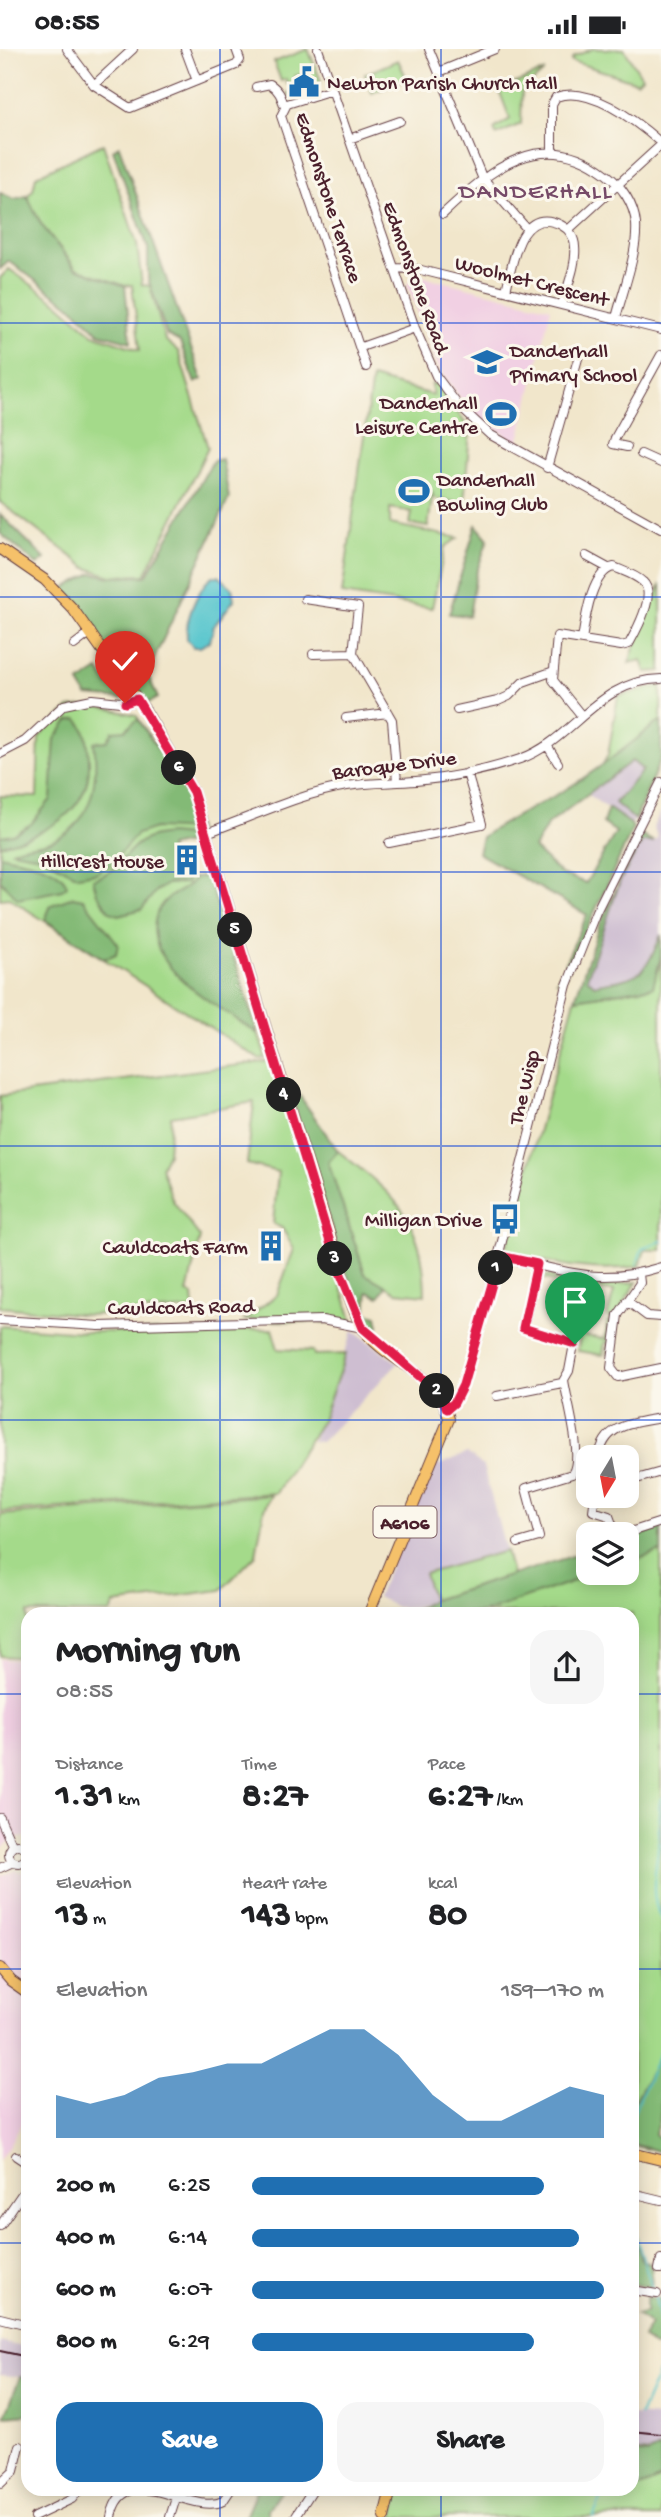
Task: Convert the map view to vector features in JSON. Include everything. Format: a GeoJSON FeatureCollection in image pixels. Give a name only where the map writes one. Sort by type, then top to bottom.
{"type":"FeatureCollection","features":[{"type":"Feature","properties":{"kind":"main road"},"geometry":{"type":"LineString","coordinates":[[0,549],[51,585],[91,632],[137,699],[193,792],[337,1265],[363,1328],[438,1392],[447,1409]]}},
{"type":"Feature","properties":{"kind":"main road","name":"A6106"},"geometry":{"type":"LineString","coordinates":[[371,1607],[449,1419],[447,1409]]}},
{"type":"Feature","properties":{"kind":"main road"},"geometry":{"type":"LineString","coordinates":[[0,1968],[21,1988]]}},
{"type":"Feature","properties":{"kind":"main road"},"geometry":{"type":"LineString","coordinates":[[639,2155],[661,2160]]}},
{"type":"Feature","properties":{"kind":"main road"},"geometry":{"type":"LineString","coordinates":[[384,2517],[389,2496]]}},
{"type":"Feature","properties":{"kind":"street"},"geometry":{"type":"LineString","coordinates":[[67,49],[94,85],[130,109],[236,65],[240,60],[236,49]]}},
{"type":"Feature","properties":{"kind":"street"},"geometry":{"type":"LineString","coordinates":[[94,85],[133,49]]}},
{"type":"Feature","properties":{"kind":"street"},"geometry":{"type":"LineString","coordinates":[[186,49],[197,81]]}},
{"type":"Feature","properties":{"kind":"street","name":"Edmonstone Road"},"geometry":{"type":"LineString","coordinates":[[318,49],[415,328],[436,376],[463,411],[489,434],[661,529]]}},
{"type":"Feature","properties":{"kind":"street"},"geometry":{"type":"LineString","coordinates":[[429,49],[482,177],[527,229]]}},
{"type":"Feature","properties":{"kind":"street"},"geometry":{"type":"LineString","coordinates":[[439,72],[495,49]]}},
{"type":"Feature","properties":{"kind":"street"},"geometry":{"type":"LineString","coordinates":[[256,87],[270,84],[281,93],[284,105]]}},
{"type":"Feature","properties":{"kind":"street","name":"Edmonstone Terrace"},"geometry":{"type":"LineString","coordinates":[[332,90],[284,105],[281,116],[366,366]]}},
{"type":"Feature","properties":{"kind":"street"},"geometry":{"type":"LineString","coordinates":[[552,153],[552,104],[556,97],[563,95],[591,100],[614,109],[661,144],[568,230]]}},
{"type":"Feature","properties":{"kind":"street"},"geometry":{"type":"LineString","coordinates":[[349,139],[400,121]]}},
{"type":"Feature","properties":{"kind":"street"},"geometry":{"type":"LineString","coordinates":[[443,214],[482,177],[515,159],[552,153],[594,166],[618,185],[633,211],[636,230],[616,319]]}},
{"type":"Feature","properties":{"kind":"street"},"geometry":{"type":"LineString","coordinates":[[506,291],[518,241],[527,229],[547,222],[568,230],[575,250],[562,305]]}},
{"type":"Feature","properties":{"kind":"street","name":"Woolmet Crescent"},"geometry":{"type":"LineString","coordinates":[[394,268],[410,268],[661,330]]}},
{"type":"Feature","properties":{"kind":"street"},"geometry":{"type":"LineString","coordinates":[[360,347],[415,328]]}},
{"type":"Feature","properties":{"kind":"street"},"geometry":{"type":"LineString","coordinates":[[547,468],[579,355]]}},
{"type":"Feature","properties":{"kind":"street"},"geometry":{"type":"LineString","coordinates":[[627,447],[613,444],[615,438],[661,355]]}},
{"type":"Feature","properties":{"kind":"street"},"geometry":{"type":"LineString","coordinates":[[642,454],[661,463]]}},
{"type":"Feature","properties":{"kind":"street"},"geometry":{"type":"LineString","coordinates":[[581,715],[557,687],[551,672],[557,636],[621,646],[631,641],[645,607],[648,590],[637,578],[614,567],[608,568],[586,556]]}},
{"type":"Feature","properties":{"kind":"street"},"geometry":{"type":"LineString","coordinates":[[582,640],[589,600],[608,568]]}},
{"type":"Feature","properties":{"kind":"street"},"geometry":{"type":"LineString","coordinates":[[305,599],[358,607],[352,639],[353,653],[388,712],[397,782]]}},
{"type":"Feature","properties":{"kind":"street"},"geometry":{"type":"LineString","coordinates":[[74,645],[91,632]]}},
{"type":"Feature","properties":{"kind":"street"},"geometry":{"type":"LineString","coordinates":[[313,654],[353,653]]}},
{"type":"Feature","properties":{"kind":"street"},"geometry":{"type":"LineString","coordinates":[[457,711],[498,701],[509,696],[523,682],[551,672]]}},
{"type":"Feature","properties":{"kind":"street","name":"Baroque Drive"},"geometry":{"type":"LineString","coordinates":[[206,833],[321,791],[467,773],[523,758],[547,745],[581,715],[620,688],[661,678]]}},
{"type":"Feature","properties":{"kind":"street"},"geometry":{"type":"LineString","coordinates":[[0,754],[25,741],[64,705],[92,699],[131,703],[137,699]]}},
{"type":"Feature","properties":{"kind":"street"},"geometry":{"type":"LineString","coordinates":[[346,718],[388,712]]}},
{"type":"Feature","properties":{"kind":"street"},"geometry":{"type":"LineString","coordinates":[[547,745],[558,763]]}},
{"type":"Feature","properties":{"kind":"street"},"geometry":{"type":"LineString","coordinates":[[389,843],[482,824],[467,773]]}},
{"type":"Feature","properties":{"kind":"street","name":"The Wisp"},"geometry":{"type":"LineString","coordinates":[[447,1409],[454,1403],[463,1385],[500,1256],[567,985],[596,912],[661,782]]}},
{"type":"Feature","properties":{"kind":"street"},"geometry":{"type":"LineString","coordinates":[[500,1256],[594,1277],[639,1274],[661,1267]]}},
{"type":"Feature","properties":{"kind":"street"},"geometry":{"type":"LineString","coordinates":[[537,1264],[523,1328],[575,1344]]}},
{"type":"Feature","properties":{"kind":"street"},"geometry":{"type":"LineString","coordinates":[[639,1274],[640,1283],[618,1315],[610,1363],[612,1371],[618,1377],[661,1368]]}},
{"type":"Feature","properties":{"kind":"street"},"geometry":{"type":"LineString","coordinates":[[518,1543],[539,1537],[526,1488],[572,1474],[577,1463],[564,1380],[575,1344],[583,1296]]}},
{"type":"Feature","properties":{"kind":"street"},"geometry":{"type":"LineString","coordinates":[[627,1301],[647,1317],[661,1317]]}},
{"type":"Feature","properties":{"kind":"street","name":"Cauldcoats Road"},"geometry":{"type":"LineString","coordinates":[[0,1320],[99,1326],[322,1320],[363,1328]]}},
{"type":"Feature","properties":{"kind":"street"},"geometry":{"type":"LineString","coordinates":[[497,1396],[553,1386],[564,1380]]}},
{"type":"Feature","properties":{"kind":"street"},"geometry":{"type":"LineString","coordinates":[[601,1445],[617,1427],[661,1418]]}},
{"type":"Feature","properties":{"kind":"street"},"geometry":{"type":"LineString","coordinates":[[639,1478],[661,1472]]}},
{"type":"Feature","properties":{"kind":"street"},"geometry":{"type":"LineString","coordinates":[[593,1509],[609,1516],[612,1522]]}},
{"type":"Feature","properties":{"kind":"street"},"geometry":{"type":"LineString","coordinates":[[639,1529],[661,1522]]}},
{"type":"Feature","properties":{"kind":"street"},"geometry":{"type":"LineString","coordinates":[[0,1818],[13,1862]]}},
{"type":"Feature","properties":{"kind":"street"},"geometry":{"type":"LineString","coordinates":[[0,1860],[11,1850],[21,1846]]}},
{"type":"Feature","properties":{"kind":"street"},"geometry":{"type":"LineString","coordinates":[[0,1868],[21,1861]]}},
{"type":"Feature","properties":{"kind":"street"},"geometry":{"type":"LineString","coordinates":[[16,2156],[21,2159]]}},
{"type":"Feature","properties":{"kind":"street"},"geometry":{"type":"LineString","coordinates":[[0,2226],[21,2195]]}},
{"type":"Feature","properties":{"kind":"street"},"geometry":{"type":"LineString","coordinates":[[639,2195],[661,2200]]}},
{"type":"Feature","properties":{"kind":"street"},"geometry":{"type":"LineString","coordinates":[[661,2259],[661,2269]]}},
{"type":"Feature","properties":{"kind":"street"},"geometry":{"type":"LineString","coordinates":[[639,2291],[654,2294]]}},
{"type":"Feature","properties":{"kind":"street"},"geometry":{"type":"LineString","coordinates":[[0,2318],[21,2323]]}},
{"type":"Feature","properties":{"kind":"street"},"geometry":{"type":"LineString","coordinates":[[0,2484],[14,2471],[20,2446]]}},
{"type":"Feature","properties":{"kind":"street"},"geometry":{"type":"LineString","coordinates":[[34,2517],[72,2500],[75,2496]]}},
{"type":"Feature","properties":{"kind":"street"},"geometry":{"type":"LineString","coordinates":[[111,2517],[115,2504],[122,2496]]}},
{"type":"Feature","properties":{"kind":"street"},"geometry":{"type":"LineString","coordinates":[[169,2496],[212,2507],[227,2496]]}},
{"type":"Feature","properties":{"kind":"street"},"geometry":{"type":"LineString","coordinates":[[308,2517],[297,2515],[309,2496]]}},
{"type":"Feature","properties":{"kind":"street"},"geometry":{"type":"LineString","coordinates":[[170,2517],[176,2498]]}},
{"type":"Feature","properties":{"kind":"shaded area","name":"Danderhall Primary School"},"geometry":{"type":"Polygon","coordinates":[[[417,275],[551,308],[518,444],[467,407],[439,369],[407,284],[417,275]]]}},
{"type":"Feature","properties":{"kind":"shaded area"},"geometry":{"type":"Polygon","coordinates":[[[632,761],[643,769],[615,803],[635,820],[631,824],[588,795],[632,761]]]}},
{"type":"Feature","properties":{"kind":"shaded area"},"geometry":{"type":"Polygon","coordinates":[[[661,812],[661,935],[644,970],[638,976],[594,985],[587,978],[620,881],[643,841],[654,842],[658,837],[653,827],[661,812]]]}},
{"type":"Feature","properties":{"kind":"shaded area"},"geometry":{"type":"Polygon","coordinates":[[[353,1330],[398,1363],[321,1442],[312,1441],[353,1330]]]}},
{"type":"Feature","properties":{"kind":"shaded area"},"geometry":{"type":"Polygon","coordinates":[[[467,1453],[483,1466],[506,1551],[424,1574],[433,1600],[414,1607],[396,1607],[377,1597],[433,1464],[440,1465],[467,1453]]]}},
{"type":"Feature","properties":{"kind":"shaded area"},"geometry":{"type":"Polygon","coordinates":[[[0,1659],[21,1660],[21,1838],[0,1849],[0,1659]]]}},
{"type":"Feature","properties":{"kind":"shaded area"},"geometry":{"type":"Polygon","coordinates":[[[14,1871],[21,1872],[21,2124],[0,2161],[0,1876],[14,1871]]]}},
{"type":"Feature","properties":{"kind":"shaded area"},"geometry":{"type":"Polygon","coordinates":[[[0,2342],[21,2346],[21,2376],[0,2375],[0,2342]]]}},
{"type":"Feature","properties":{"kind":"shaded area"},"geometry":{"type":"Polygon","coordinates":[[[639,2415],[661,2417],[661,2454],[639,2452],[639,2415]]]}},
{"type":"Feature","properties":{"kind":"green space"},"geometry":{"type":"Polygon","coordinates":[[[308,49],[321,81],[316,90],[290,98],[288,93],[315,85],[312,77],[309,78],[307,73],[295,76],[296,82],[287,84],[286,79],[281,81],[274,62],[308,49]]]}},
{"type":"Feature","properties":{"kind":"green space"},"geometry":{"type":"Polygon","coordinates":[[[592,49],[624,49],[642,77],[637,82],[571,61],[573,57],[592,49]]]}},
{"type":"Feature","properties":{"kind":"green space"},"geometry":{"type":"Polygon","coordinates":[[[398,60],[407,79],[372,93],[365,74],[398,60]]]}},
{"type":"Feature","properties":{"kind":"green space"},"geometry":{"type":"Polygon","coordinates":[[[545,71],[522,91],[521,124],[496,135],[494,129],[510,119],[499,90],[545,71]]]}},
{"type":"Feature","properties":{"kind":"green space"},"geometry":{"type":"Polygon","coordinates":[[[103,144],[137,244],[142,285],[150,286],[165,340],[178,351],[208,448],[145,575],[111,576],[87,568],[0,502],[0,278],[9,269],[59,304],[93,334],[140,350],[132,285],[125,286],[76,268],[41,224],[27,196],[33,190],[36,176],[103,144]]]}},
{"type":"Feature","properties":{"kind":"green space"},"geometry":{"type":"Polygon","coordinates":[[[119,146],[202,379],[195,383],[180,342],[167,335],[148,279],[148,248],[113,150],[119,146]]]}},
{"type":"Feature","properties":{"kind":"green space"},"geometry":{"type":"Polygon","coordinates":[[[0,193],[14,199],[27,196],[41,224],[75,268],[125,286],[131,342],[99,333],[73,308],[9,261],[0,269],[0,193]]]}},
{"type":"Feature","properties":{"kind":"green space"},"geometry":{"type":"Polygon","coordinates":[[[372,378],[433,395],[431,385],[437,383],[470,430],[464,504],[433,498],[433,491],[428,527],[410,524],[412,512],[390,508],[390,524],[458,538],[445,547],[432,608],[342,594],[372,378]]]}},
{"type":"Feature","properties":{"kind":"green space"},"geometry":{"type":"Polygon","coordinates":[[[222,459],[229,498],[147,674],[158,698],[146,704],[63,589],[92,573],[111,577],[146,576],[213,461],[222,459]]]}},
{"type":"Feature","properties":{"kind":"green space"},"geometry":{"type":"Polygon","coordinates":[[[0,514],[45,559],[37,565],[0,533],[0,514]]]}},
{"type":"Feature","properties":{"kind":"green space"},"geometry":{"type":"Polygon","coordinates":[[[476,525],[488,539],[476,574],[469,616],[449,614],[476,525]]]}},
{"type":"Feature","properties":{"kind":"green space"},"geometry":{"type":"Polygon","coordinates":[[[661,584],[661,671],[646,672],[642,660],[629,663],[641,627],[661,584]]]}},
{"type":"Feature","properties":{"kind":"green space"},"geometry":{"type":"Polygon","coordinates":[[[99,670],[108,685],[116,680],[125,694],[122,699],[87,696],[79,683],[99,670]]]}},
{"type":"Feature","properties":{"kind":"green space"},"geometry":{"type":"Polygon","coordinates":[[[661,685],[661,720],[602,766],[608,755],[618,696],[661,685]]]}},
{"type":"Feature","properties":{"kind":"green space"},"geometry":{"type":"Polygon","coordinates":[[[92,705],[136,715],[189,797],[199,841],[169,847],[174,879],[208,876],[266,1058],[259,1059],[9,898],[0,899],[0,796],[37,797],[39,737],[69,708],[92,705]]]}},
{"type":"Feature","properties":{"kind":"green space"},"geometry":{"type":"Polygon","coordinates":[[[78,719],[86,734],[89,754],[88,778],[83,794],[74,807],[49,827],[17,841],[0,845],[0,836],[13,834],[31,824],[51,799],[55,739],[68,721],[78,719]]]}},
{"type":"Feature","properties":{"kind":"green space"},"geometry":{"type":"Polygon","coordinates":[[[138,719],[189,797],[197,830],[155,828],[137,834],[110,865],[96,873],[78,876],[40,856],[12,851],[48,842],[74,826],[83,815],[93,788],[94,742],[107,741],[113,731],[125,730],[138,719]]]}},
{"type":"Feature","properties":{"kind":"green space"},"geometry":{"type":"Polygon","coordinates":[[[661,720],[661,758],[635,820],[615,803],[643,770],[632,761],[548,824],[534,848],[561,874],[586,883],[616,832],[603,823],[608,808],[633,828],[563,981],[557,981],[587,915],[478,853],[482,837],[576,783],[661,720]]]}},
{"type":"Feature","properties":{"kind":"green space"},"geometry":{"type":"Polygon","coordinates":[[[170,834],[188,836],[188,843],[169,847],[174,879],[188,878],[186,883],[167,884],[155,892],[142,909],[119,915],[110,912],[97,894],[93,879],[114,868],[143,841],[170,834]]]}},
{"type":"Feature","properties":{"kind":"green space"},"geometry":{"type":"Polygon","coordinates":[[[641,835],[654,842],[642,842],[620,881],[587,978],[594,985],[638,974],[649,961],[661,935],[661,956],[653,987],[575,999],[599,926],[641,835]]]}},
{"type":"Feature","properties":{"kind":"green space"},"geometry":{"type":"Polygon","coordinates":[[[0,855],[48,868],[57,873],[67,886],[62,890],[18,899],[0,880],[0,855]]]}},
{"type":"Feature","properties":{"kind":"green space"},"geometry":{"type":"Polygon","coordinates":[[[208,876],[258,1034],[206,999],[171,969],[160,951],[154,933],[157,913],[165,901],[196,877],[208,876]]]}},
{"type":"Feature","properties":{"kind":"green space"},"geometry":{"type":"Polygon","coordinates":[[[73,897],[83,899],[118,944],[116,954],[104,959],[45,920],[51,905],[73,897]]]}},
{"type":"Feature","properties":{"kind":"green space"},"geometry":{"type":"Polygon","coordinates":[[[661,956],[661,1250],[645,1250],[640,1266],[605,1269],[572,1266],[505,1252],[575,999],[652,987],[661,956]]]}},
{"type":"Feature","properties":{"kind":"green space"},"geometry":{"type":"Polygon","coordinates":[[[271,1061],[353,1323],[244,1320],[277,1295],[294,1249],[282,1228],[273,1224],[278,1172],[247,1164],[254,1102],[171,1116],[168,1153],[161,1167],[173,1201],[200,1237],[187,1293],[193,1295],[194,1309],[88,1315],[0,1307],[0,1096],[271,1061]]]}},
{"type":"Feature","properties":{"kind":"green space"},"geometry":{"type":"Polygon","coordinates":[[[295,1089],[338,1151],[328,1162],[365,1274],[386,1286],[379,1297],[368,1292],[366,1313],[377,1316],[379,1326],[374,1332],[364,1320],[342,1262],[291,1095],[295,1089]]]}},
{"type":"Feature","properties":{"kind":"green space"},"geometry":{"type":"Polygon","coordinates":[[[338,1151],[375,1181],[402,1210],[419,1246],[425,1295],[396,1292],[365,1274],[328,1162],[338,1151]]]}},
{"type":"Feature","properties":{"kind":"green space"},"geometry":{"type":"Polygon","coordinates":[[[540,1274],[600,1286],[637,1282],[614,1319],[607,1317],[614,1291],[582,1289],[539,1277],[540,1274]]]}},
{"type":"Feature","properties":{"kind":"green space"},"geometry":{"type":"Polygon","coordinates":[[[607,1321],[612,1322],[610,1353],[607,1355],[609,1343],[605,1342],[603,1355],[578,1351],[580,1335],[605,1339],[607,1321]]]}},
{"type":"Feature","properties":{"kind":"green space"},"geometry":{"type":"Polygon","coordinates":[[[0,1326],[85,1332],[272,1329],[278,1349],[313,1351],[314,1355],[346,1354],[322,1420],[276,1493],[0,1512],[0,1326]]]}},
{"type":"Feature","properties":{"kind":"green space"},"geometry":{"type":"Polygon","coordinates":[[[271,1495],[264,1509],[256,1555],[221,1590],[114,1604],[113,1607],[21,1607],[21,1658],[0,1656],[0,1515],[271,1495]]]}},
{"type":"Feature","properties":{"kind":"green space"},"geometry":{"type":"Polygon","coordinates":[[[661,1528],[661,1551],[639,1559],[639,1535],[661,1528]]]}},
{"type":"Feature","properties":{"kind":"green space"},"geometry":{"type":"Polygon","coordinates":[[[506,1551],[512,1575],[433,1600],[424,1574],[506,1551]]]}},
{"type":"Feature","properties":{"kind":"green space"},"geometry":{"type":"Polygon","coordinates":[[[661,1551],[661,2093],[646,2149],[639,2147],[639,1607],[497,1607],[576,1580],[576,1585],[639,1585],[639,1559],[661,1551]]]}},
{"type":"Feature","properties":{"kind":"green space"},"geometry":{"type":"Polygon","coordinates":[[[576,1555],[576,1580],[499,1607],[420,1607],[433,1600],[576,1555]]]}},
{"type":"Feature","properties":{"kind":"green space"},"geometry":{"type":"Polygon","coordinates":[[[661,2053],[661,2113],[655,2134],[661,2139],[661,2152],[639,2146],[639,2093],[661,2053]]]}},
{"type":"Feature","properties":{"kind":"green space"},"geometry":{"type":"Polygon","coordinates":[[[639,2250],[642,2261],[651,2264],[653,2283],[648,2287],[639,2285],[639,2250]]]}},
{"type":"Feature","properties":{"kind":"green space"},"geometry":{"type":"Polygon","coordinates":[[[646,2297],[661,2299],[661,2346],[653,2347],[643,2338],[651,2324],[639,2316],[639,2313],[646,2311],[646,2297]]]}},
{"type":"Feature","properties":{"kind":"green space"},"geometry":{"type":"Polygon","coordinates":[[[20,2377],[21,2377],[21,2415],[5,2416],[20,2377]]]}},
{"type":"Feature","properties":{"kind":"green space"},"geometry":{"type":"Polygon","coordinates":[[[661,2448],[661,2478],[639,2487],[639,2453],[647,2454],[661,2448]]]}},
{"type":"Feature","properties":{"kind":"green space"},"geometry":{"type":"Polygon","coordinates":[[[639,2452],[661,2454],[661,2517],[393,2517],[398,2496],[639,2496],[639,2452]]]}},
{"type":"Feature","properties":{"kind":"green space"},"geometry":{"type":"Polygon","coordinates":[[[254,2496],[277,2496],[268,2509],[269,2517],[245,2517],[254,2496]]]}},
{"type":"Feature","properties":{"kind":"water"},"geometry":{"type":"Polygon","coordinates":[[[212,576],[219,576],[232,588],[234,600],[214,626],[210,641],[200,647],[193,647],[187,639],[190,614],[197,597],[212,576]]]}},
{"type":"Feature","properties":{"kind":"waterway"},"geometry":{"type":"LineString","coordinates":[[637,1264],[642,1249],[661,1241]]}},
{"type":"Feature","properties":{"kind":"waterway"},"geometry":{"type":"LineString","coordinates":[[661,1798],[654,1878],[655,1898],[661,1919]]}},
{"type":"Feature","properties":{"kind":"waterway"},"geometry":{"type":"LineString","coordinates":[[639,2100],[661,2049]]}},
{"type":"Feature","properties":{"kind":"waterway"},"geometry":{"type":"LineString","coordinates":[[639,2246],[652,2288]]}},
{"type":"Feature","properties":{"kind":"waterway"},"geometry":{"type":"LineString","coordinates":[[655,2297],[661,2324]]}},
{"type":"Feature","properties":{"kind":"waterway"},"geometry":{"type":"LineString","coordinates":[[640,2415],[661,2367]]}},
{"type":"Feature","properties":{"kind":"waterway"},"geometry":{"type":"LineString","coordinates":[[593,2517],[603,2496]]}},
{"type":"Feature","properties":{"kind":"railway"},"geometry":{"type":"LineString","coordinates":[[0,2351],[21,2356]]}},
{"type":"Feature","properties":{"kind":"railway"},"geometry":{"type":"LineString","coordinates":[[639,2432],[661,2434]]}},
{"type":"Feature","properties":{"kind":"place","name":"Newton Parish Church Hall"},"geometry":{"type":"Point","coordinates":[304,82]}},
{"type":"Feature","properties":{"kind":"place","name":"Danderhall Primary School"},"geometry":{"type":"Point","coordinates":[487,362]}},
{"type":"Feature","properties":{"kind":"place","name":"Danderhall Leisure Centre"},"geometry":{"type":"Point","coordinates":[501,414]}},
{"type":"Feature","properties":{"kind":"place","name":"Danderhall Bowling Club"},"geometry":{"type":"Point","coordinates":[414,491]}},
{"type":"Feature","properties":{"kind":"place","name":"Hillcrest House"},"geometry":{"type":"Point","coordinates":[187,860]}},
{"type":"Feature","properties":{"kind":"place","name":"Milligan Drive"},"geometry":{"type":"Point","coordinates":[505,1219]}},
{"type":"Feature","properties":{"kind":"place","name":"Cauldcoats Farm"},"geometry":{"type":"Point","coordinates":[271,1246]}},
{"type":"Feature","properties":{"kind":"district","name":"DANDERHALL"},"geometry":{"type":"Point","coordinates":[536,190]}},
{"type":"Feature","properties":{"kind":"route"},"geometry":{"type":"LineString","coordinates":[[125,703],[137,699],[193,792],[337,1265],[363,1328],[438,1392],[447,1409],[454,1403],[463,1385],[500,1256],[537,1264],[523,1328],[528,1332],[575,1344]]}}]}
